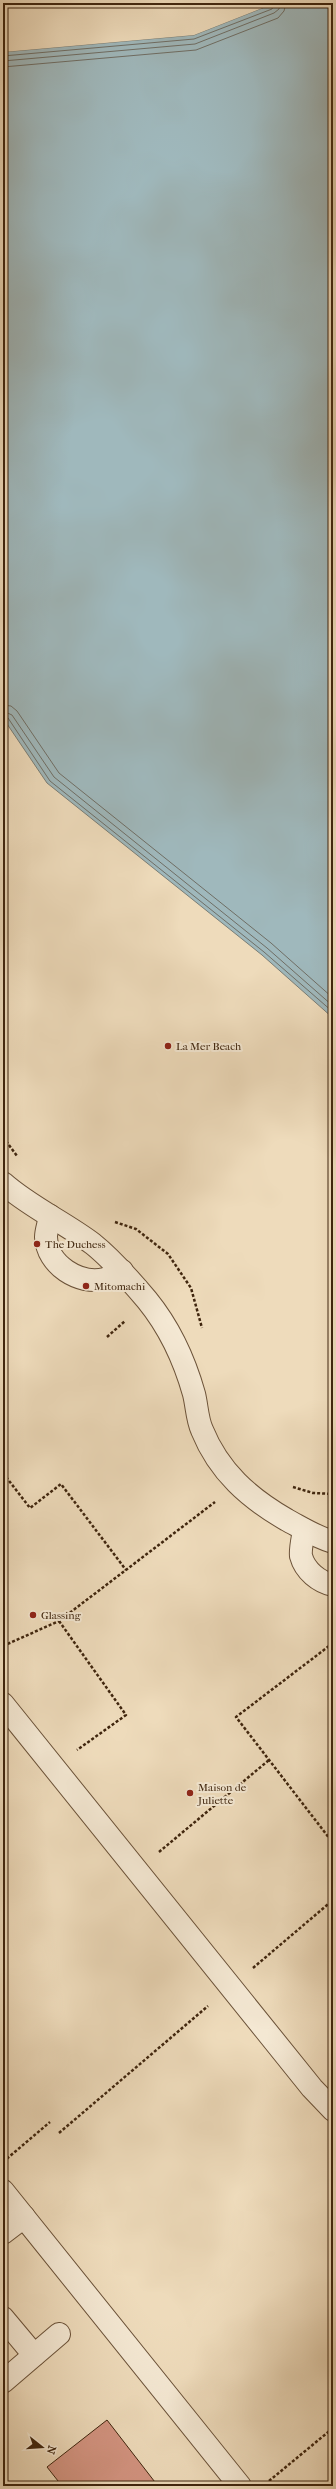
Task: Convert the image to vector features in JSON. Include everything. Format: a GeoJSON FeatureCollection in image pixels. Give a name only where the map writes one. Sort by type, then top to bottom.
{"type":"FeatureCollection","features":[{"type":"Feature","properties":{"kind":"street"},"geometry":{"type":"LineString","coordinates":[[3,1183],[93,1244],[122,1271],[148,1302],[168,1330],[185,1368],[194,1394],[201,1428],[213,1453],[236,1485],[268,1509],[304,1530],[333,1542]]}},
{"type":"Feature","properties":{"kind":"street"},"geometry":{"type":"LineString","coordinates":[[50,1216],[46,1238],[52,1257],[62,1269],[84,1279],[104,1279],[122,1271]]}},
{"type":"Feature","properties":{"kind":"street"},"geometry":{"type":"LineString","coordinates":[[304,1530],[301,1555],[311,1573],[323,1583],[333,1585]]}},
{"type":"Feature","properties":{"kind":"street"},"geometry":{"type":"LineString","coordinates":[[3,1704],[232,1986],[312,2088],[333,2110]]}},
{"type":"Feature","properties":{"kind":"street"},"geometry":{"type":"LineString","coordinates":[[3,2191],[240,2486]]}},
{"type":"Feature","properties":{"kind":"street"},"geometry":{"type":"LineString","coordinates":[[3,2233],[24,2217]]}},
{"type":"Feature","properties":{"kind":"street"},"geometry":{"type":"LineString","coordinates":[[3,2318],[34,2355]]}},
{"type":"Feature","properties":{"kind":"street"},"geometry":{"type":"LineString","coordinates":[[3,2382],[59,2334]]}},
{"type":"Feature","properties":{"kind":"path"},"geometry":{"type":"LineString","coordinates":[[3,1473],[30,1508],[61,1484],[126,1570]]}},
{"type":"Feature","properties":{"kind":"path"},"geometry":{"type":"LineString","coordinates":[[3,1646],[59,1621],[236,1485]]}},
{"type":"Feature","properties":{"kind":"path"},"geometry":{"type":"LineString","coordinates":[[54,1766],[126,1715],[59,1621]]}},
{"type":"Feature","properties":{"kind":"path"},"geometry":{"type":"LineString","coordinates":[[333,1642],[236,1716],[333,1843]]}},
{"type":"Feature","properties":{"kind":"path"},"geometry":{"type":"LineString","coordinates":[[138,1870],[269,1760]]}},
{"type":"Feature","properties":{"kind":"path"},"geometry":{"type":"LineString","coordinates":[[59,2133],[333,1900]]}},
{"type":"Feature","properties":{"kind":"path"},"geometry":{"type":"LineString","coordinates":[[3,2162],[50,2122]]}},
{"type":"Feature","properties":{"kind":"path"},"geometry":{"type":"LineString","coordinates":[[262,2486],[333,2428]]}},
{"type":"Feature","properties":{"kind":"water"},"geometry":{"type":"Polygon","coordinates":[[[275,3],[333,3],[333,1018],[262,955],[47,783],[3,718],[3,52],[194,35],[275,3]]]}},
{"type":"Feature","properties":{"kind":"pier"},"geometry":{"type":"Polygon","coordinates":[[[270,3],[275,3],[194,35],[3,52],[8,49],[193,33],[270,3]]]}},
{"type":"Feature","properties":{"kind":"building"},"geometry":{"type":"Polygon","coordinates":[[[107,2420],[158,2486],[62,2486],[47,2467],[107,2420]]]}},
{"type":"Feature","properties":{"kind":"place","name":"La Mer Beach"},"geometry":{"type":"Point","coordinates":[168,1046]}},
{"type":"Feature","properties":{"kind":"place","name":"The Duchess"},"geometry":{"type":"Point","coordinates":[37,1244]}},
{"type":"Feature","properties":{"kind":"place","name":"Mitomachi"},"geometry":{"type":"Point","coordinates":[86,1286]}},
{"type":"Feature","properties":{"kind":"place","name":"Glassing"},"geometry":{"type":"Point","coordinates":[33,1615]}},
{"type":"Feature","properties":{"kind":"place","name":"Maison de Juliette"},"geometry":{"type":"Point","coordinates":[190,1793]}}]}
